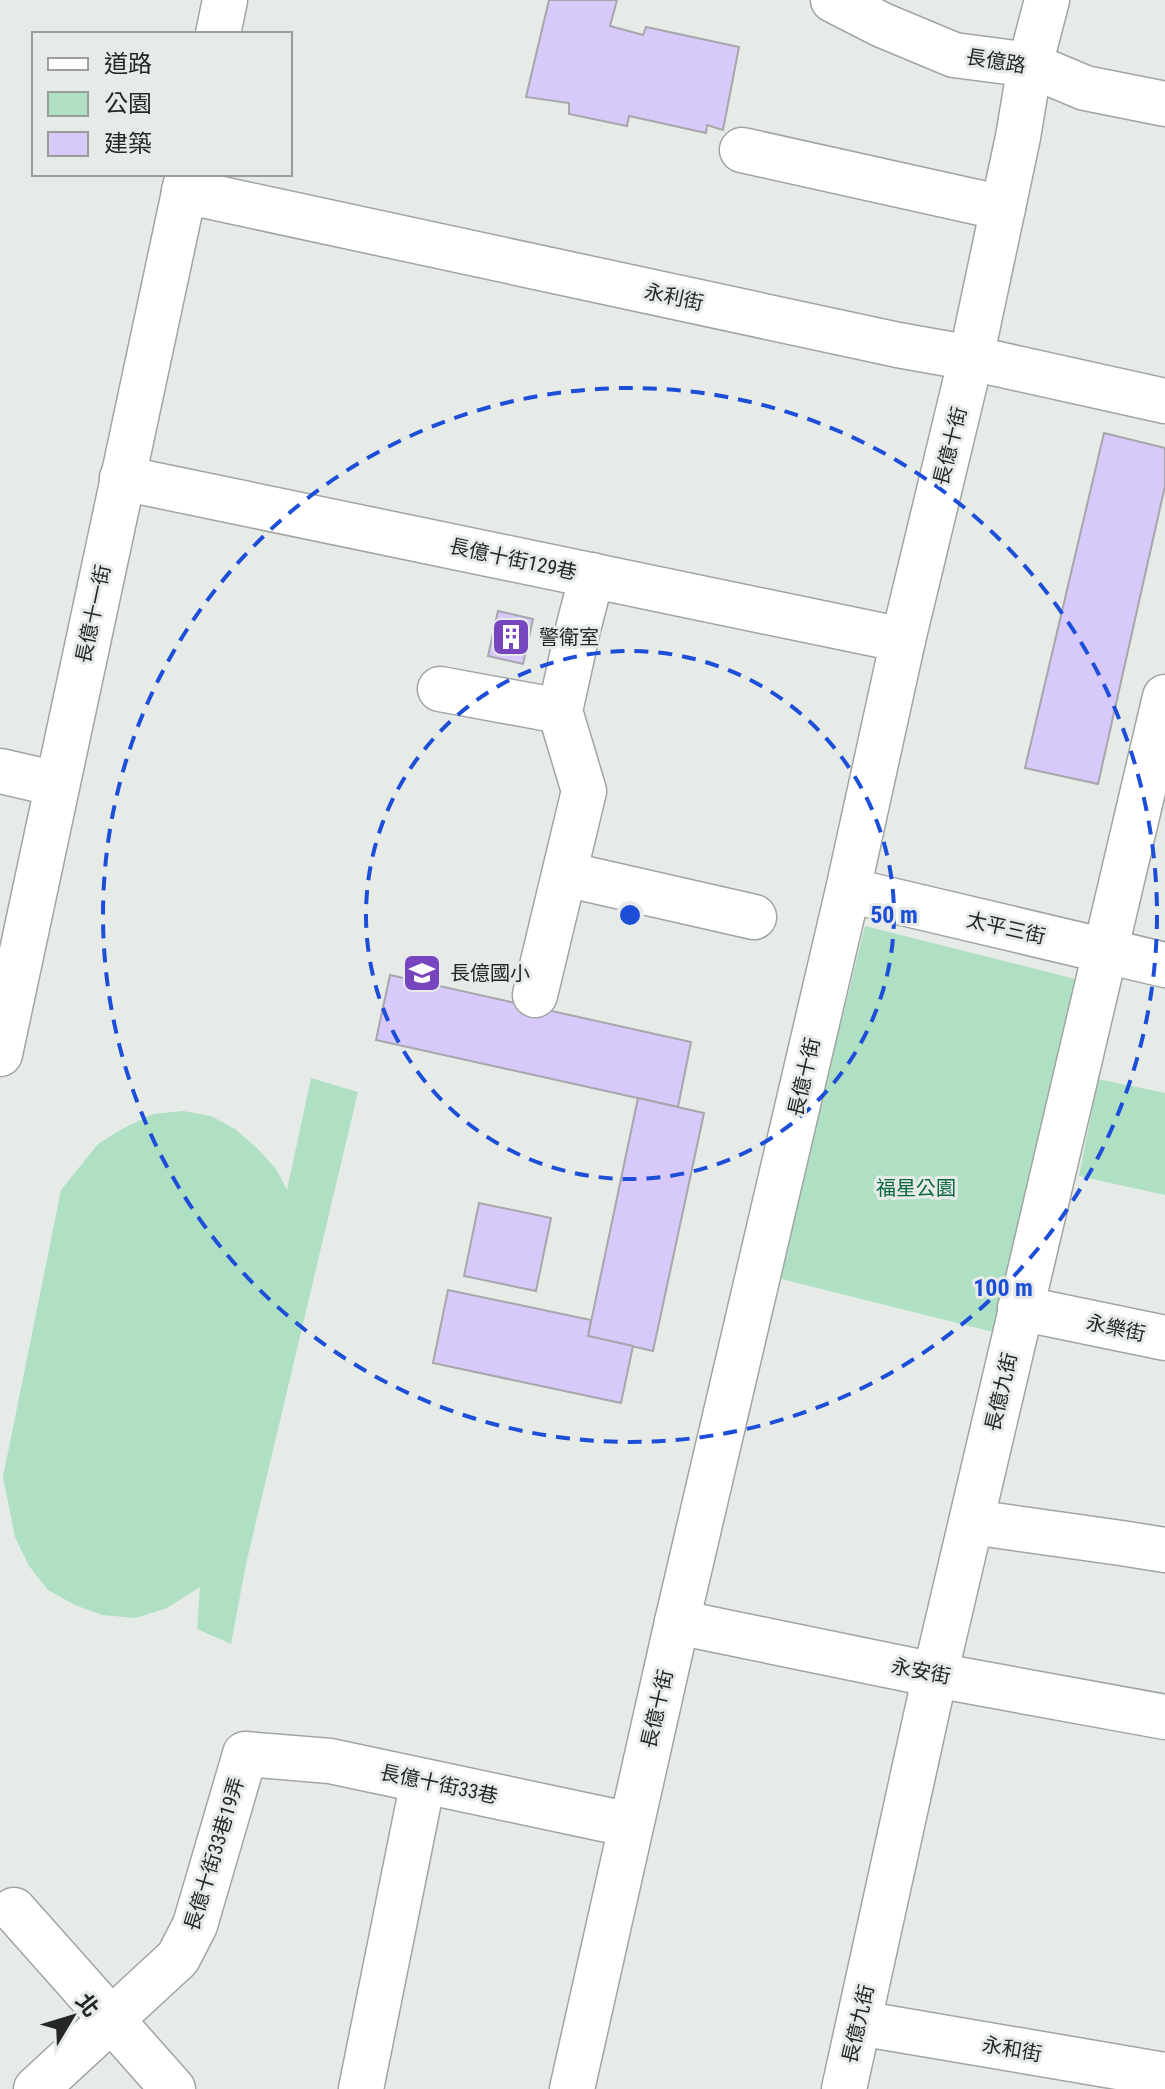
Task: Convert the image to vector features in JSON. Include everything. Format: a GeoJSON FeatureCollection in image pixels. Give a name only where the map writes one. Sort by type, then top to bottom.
{"type":"FeatureCollection","features":[{"type":"Feature","properties":{"kind":"street"},"geometry":{"type":"LineString","coordinates":[[218,32],[225,0]]}},
{"type":"Feature","properties":{"kind":"street","name":"長億路"},"geometry":{"type":"LineString","coordinates":[[833,0],[882,25],[954,55],[1030,65],[1085,88],[1165,104]]}},
{"type":"Feature","properties":{"kind":"street","name":"長億十街"},"geometry":{"type":"LineString","coordinates":[[572,2089],[903,640],[971,358],[1018,137],[1030,65],[1047,0]]}},
{"type":"Feature","properties":{"kind":"street"},"geometry":{"type":"LineString","coordinates":[[742,150],[1003,208]]}},
{"type":"Feature","properties":{"kind":"street","name":"永利街"},"geometry":{"type":"LineString","coordinates":[[186,183],[898,345],[1165,401]]}},
{"type":"Feature","properties":{"kind":"street","name":"長億十一街"},"geometry":{"type":"LineString","coordinates":[[0,1054],[186,183]]}},
{"type":"Feature","properties":{"kind":"street","name":"長億十街129巷"},"geometry":{"type":"LineString","coordinates":[[122,478],[903,640]]}},
{"type":"Feature","properties":{"kind":"street"},"geometry":{"type":"LineString","coordinates":[[535,995],[584,791],[560,711],[592,575]]}},
{"type":"Feature","properties":{"kind":"street"},"geometry":{"type":"LineString","coordinates":[[440,689],[560,711]]}},
{"type":"Feature","properties":{"kind":"street","name":"長億九街"},"geometry":{"type":"LineString","coordinates":[[844,2089],[935,1675],[1165,697]]}},
{"type":"Feature","properties":{"kind":"street"},"geometry":{"type":"LineString","coordinates":[[0,771],[57,784]]}},
{"type":"Feature","properties":{"kind":"street"},"geometry":{"type":"LineString","coordinates":[[565,874],[754,917]]}},
{"type":"Feature","properties":{"kind":"street","name":"太平三街"},"geometry":{"type":"LineString","coordinates":[[848,890],[1165,965]]}},
{"type":"Feature","properties":{"kind":"street","name":"永樂街"},"geometry":{"type":"LineString","coordinates":[[1020,1308],[1165,1338]]}},
{"type":"Feature","properties":{"kind":"street"},"geometry":{"type":"LineString","coordinates":[[972,1522],[1165,1550]]}},
{"type":"Feature","properties":{"kind":"street","name":"永安街"},"geometry":{"type":"LineString","coordinates":[[677,1622],[935,1675],[1165,1717]]}},
{"type":"Feature","properties":{"kind":"street","name":"長億十街33巷"},"geometry":{"type":"LineString","coordinates":[[245,1754],[330,1761],[631,1825]]}},
{"type":"Feature","properties":{"kind":"street","name":"長億十街33巷19弄"},"geometry":{"type":"LineString","coordinates":[[36,2089],[178,1958],[195,1925],[245,1754]]}},
{"type":"Feature","properties":{"kind":"street"},"geometry":{"type":"LineString","coordinates":[[361,2089],[423,1781]]}},
{"type":"Feature","properties":{"kind":"street"},"geometry":{"type":"LineString","coordinates":[[14,1910],[173,2089]]}},
{"type":"Feature","properties":{"kind":"street","name":"永和街"},"geometry":{"type":"LineString","coordinates":[[859,2023],[1165,2075]]}},
{"type":"Feature","properties":{"kind":"green space","name":"福星公園"},"geometry":{"type":"Polygon","coordinates":[[[865,926],[1083,981],[997,1333],[778,1278],[865,926]]]}},
{"type":"Feature","properties":{"kind":"green space"},"geometry":{"type":"Polygon","coordinates":[[[311,1078],[358,1092],[246,1564],[231,1644],[197,1629],[200,1587],[167,1608],[136,1618],[102,1615],[75,1605],[48,1590],[29,1566],[15,1537],[3,1477],[61,1190],[98,1144],[153,1114],[183,1111],[211,1116],[235,1129],[276,1169],[287,1190],[311,1078]]]}},
{"type":"Feature","properties":{"kind":"green space"},"geometry":{"type":"Polygon","coordinates":[[[1098,1079],[1165,1093],[1165,1195],[1079,1176],[1098,1079]]]}},
{"type":"Feature","properties":{"kind":"building"},"geometry":{"type":"Polygon","coordinates":[[[549,0],[617,0],[610,26],[643,35],[646,27],[739,47],[723,130],[707,125],[706,133],[629,116],[627,126],[569,114],[569,103],[526,97],[549,0]]]}},
{"type":"Feature","properties":{"kind":"building"},"geometry":{"type":"Polygon","coordinates":[[[1104,433],[1165,448],[1165,486],[1098,784],[1025,768],[1104,433]]]}},
{"type":"Feature","properties":{"kind":"building","name":"警衛室"},"geometry":{"type":"Polygon","coordinates":[[[498,611],[533,619],[523,664],[488,656],[498,611]]]}},
{"type":"Feature","properties":{"kind":"building"},"geometry":{"type":"Polygon","coordinates":[[[390,975],[691,1042],[678,1107],[376,1040],[390,975]]]}},
{"type":"Feature","properties":{"kind":"building"},"geometry":{"type":"Polygon","coordinates":[[[638,1098],[704,1113],[653,1351],[588,1336],[638,1098]]]}},
{"type":"Feature","properties":{"kind":"building"},"geometry":{"type":"Polygon","coordinates":[[[479,1203],[551,1218],[536,1291],[464,1276],[479,1203]]]}},
{"type":"Feature","properties":{"kind":"building"},"geometry":{"type":"Polygon","coordinates":[[[448,1290],[591,1320],[588,1336],[633,1346],[621,1403],[433,1363],[448,1290]]]}},
{"type":"Feature","properties":{"kind":"place","name":"警衛室"},"geometry":{"type":"Point","coordinates":[511,637]}},
{"type":"Feature","properties":{"kind":"place","name":"長億國小"},"geometry":{"type":"Point","coordinates":[422,973]}}]}
